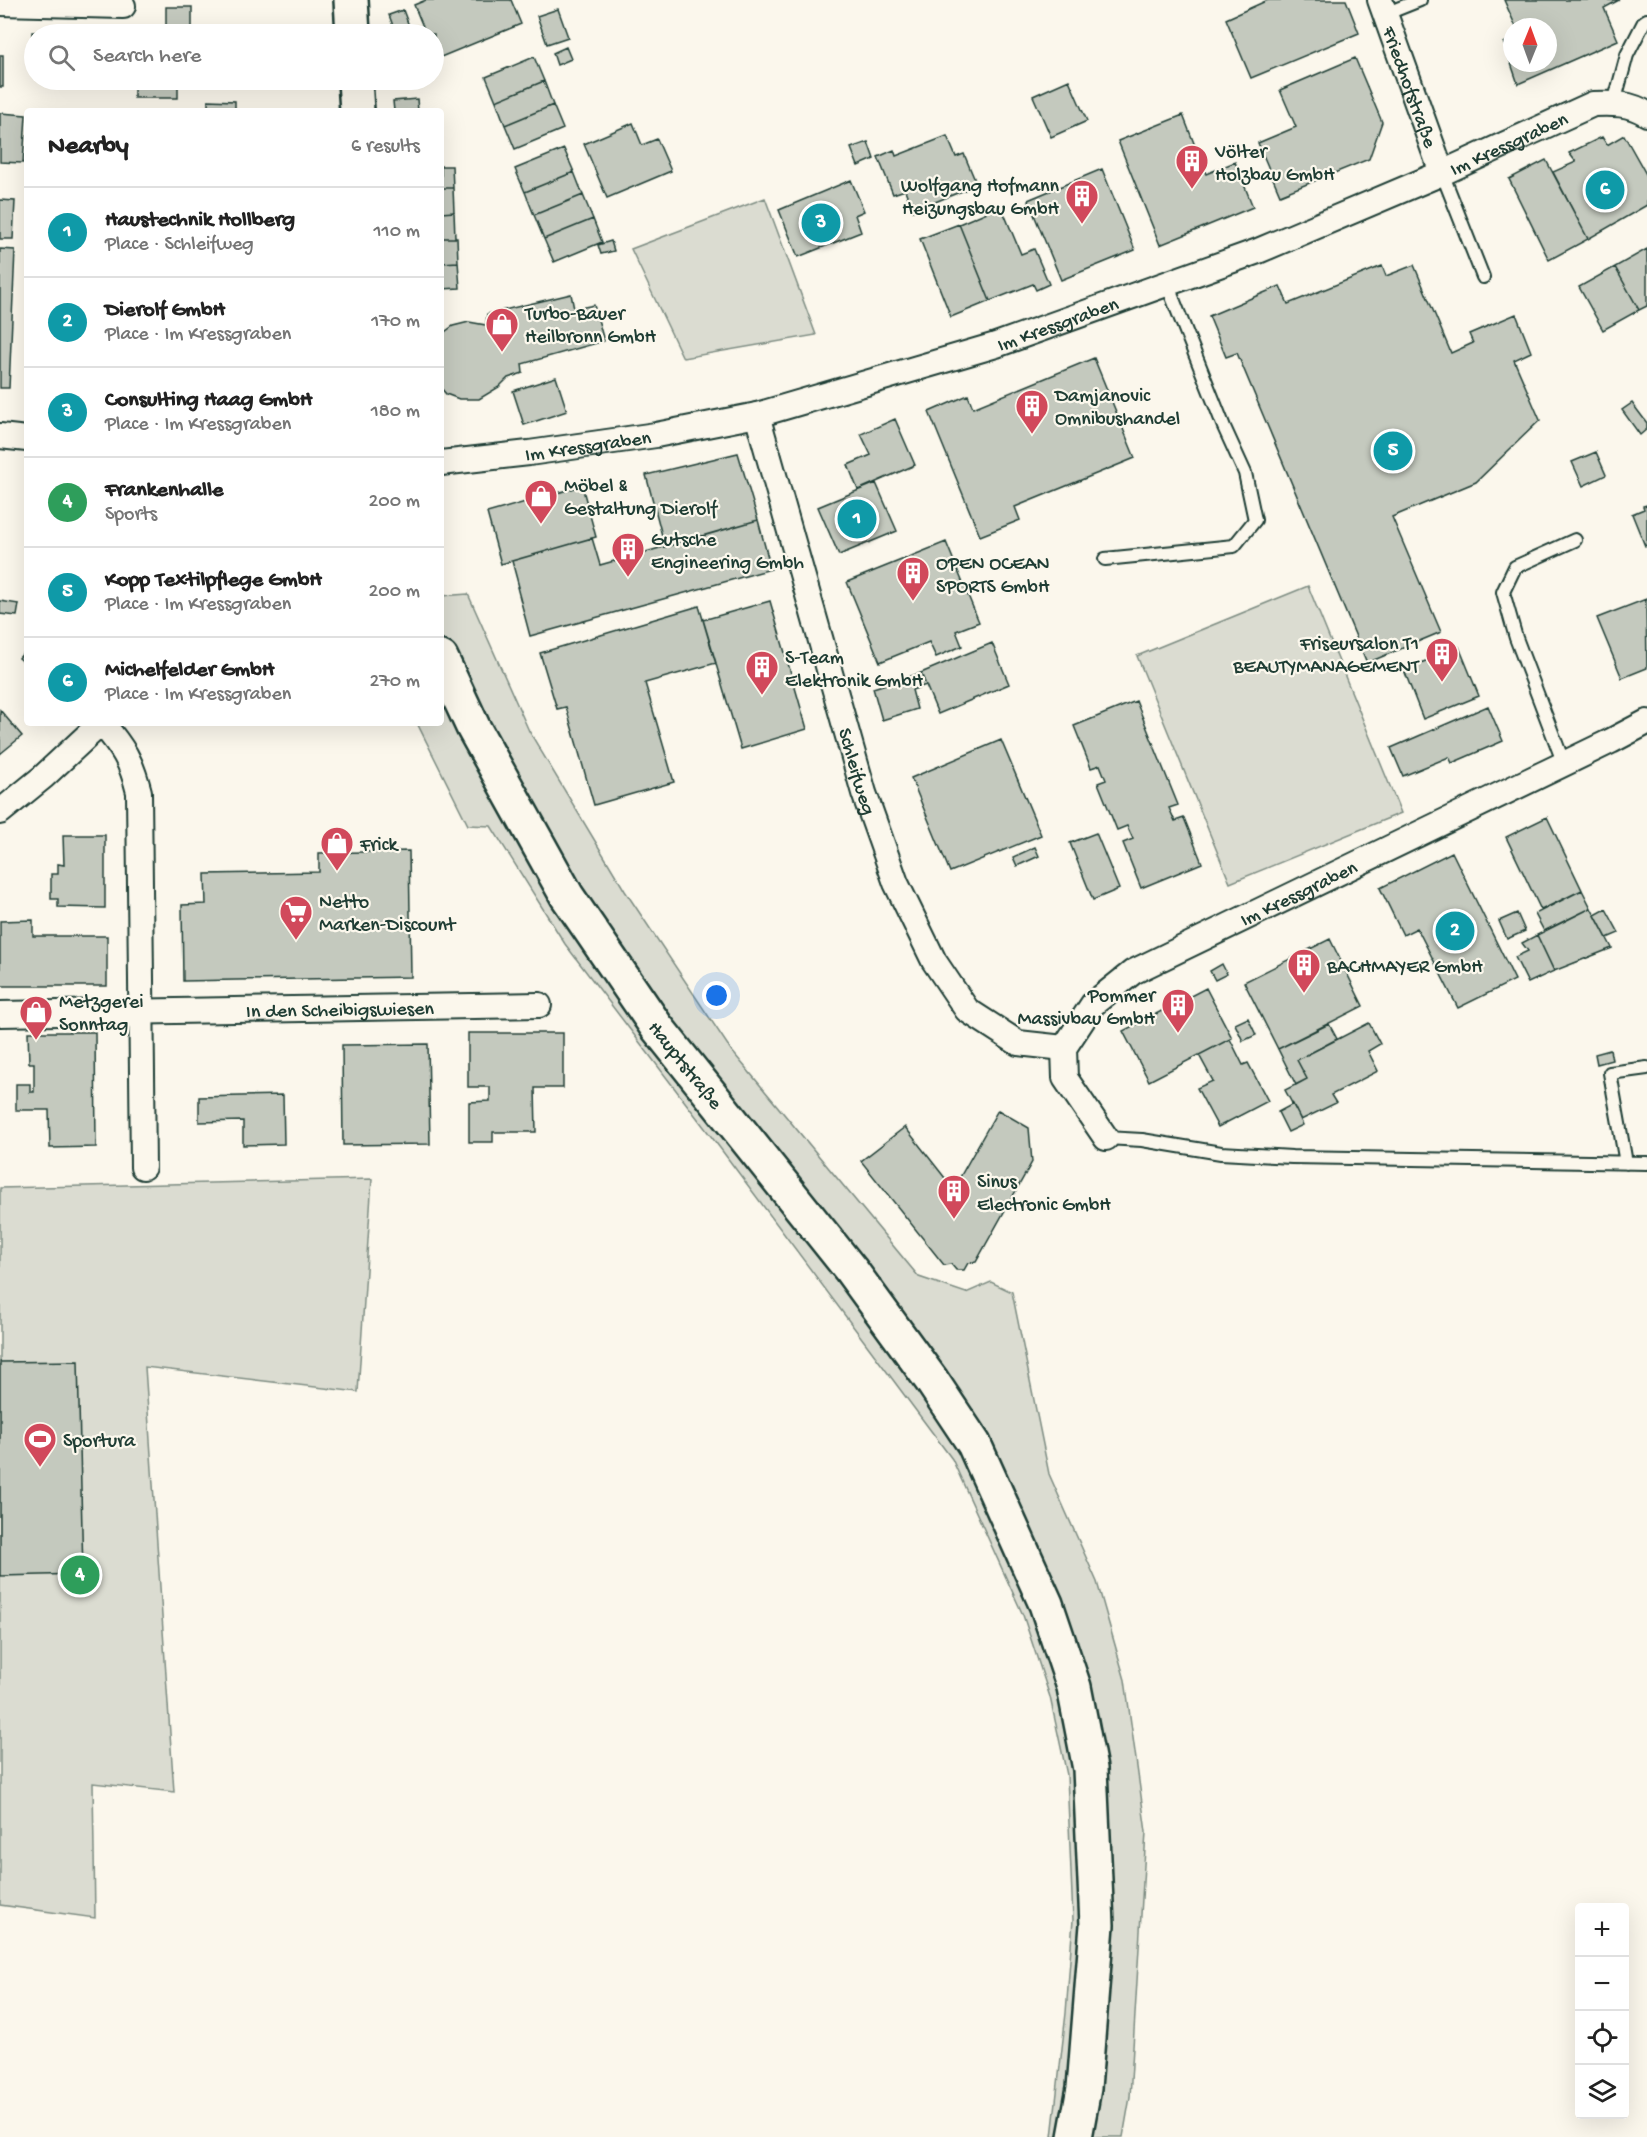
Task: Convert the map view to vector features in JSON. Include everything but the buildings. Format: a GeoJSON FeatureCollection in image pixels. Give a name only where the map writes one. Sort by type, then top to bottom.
{"type":"FeatureCollection","features":[{"type":"Feature","properties":{"kind":"main road"},"geometry":{"type":"LineString","coordinates":[[351,0],[352,24]]}},
{"type":"Feature","properties":{"kind":"main road"},"geometry":{"type":"LineString","coordinates":[[356,90],[357,108]]}},
{"type":"Feature","properties":{"kind":"main road","name":"Hauptstraße"},"geometry":{"type":"LineString","coordinates":[[444,665],[472,727],[567,896],[656,1026],[851,1270],[932,1381],[974,1444],[1046,1604],[1074,1686],[1090,1769],[1097,1925],[1084,2088],[1075,2137]]}},
{"type":"Feature","properties":{"kind":"street"},"geometry":{"type":"LineString","coordinates":[[0,3],[123,6]]}},
{"type":"Feature","properties":{"kind":"street","name":"Friedhofstraße"},"geometry":{"type":"LineString","coordinates":[[1383,7],[1442,173]]}},
{"type":"Feature","properties":{"kind":"street","name":"Im Kressgraben"},"geometry":{"type":"LineString","coordinates":[[444,463],[656,435],[757,415],[996,345],[1258,251],[1442,173],[1593,104],[1614,103],[1638,108],[1647,114]]}},
{"type":"Feature","properties":{"kind":"street","name":"Schleifweg"},"geometry":{"type":"LineString","coordinates":[[757,415],[864,794],[896,884],[934,961],[967,1010],[1018,1042],[1064,1048]]}},
{"type":"Feature","properties":{"kind":"street"},"geometry":{"type":"LineString","coordinates":[[0,436],[24,439]]}},
{"type":"Feature","properties":{"kind":"street","name":"Im Kressgraben"},"geometry":{"type":"LineString","coordinates":[[1064,1048],[1093,1004],[1133,972],[1647,722]]}},
{"type":"Feature","properties":{"kind":"street"},"geometry":{"type":"LineString","coordinates":[[0,812],[43,777],[98,726]]}},
{"type":"Feature","properties":{"kind":"street"},"geometry":{"type":"LineString","coordinates":[[104,726],[123,747],[134,771],[139,792],[143,1167]]}},
{"type":"Feature","properties":{"kind":"street","name":"In den Scheibigswiesen"},"geometry":{"type":"LineString","coordinates":[[0,1014],[539,1005]]}},
{"type":"Feature","properties":{"kind":"street"},"geometry":{"type":"LineString","coordinates":[[1064,1048],[1065,1078],[1106,1138]]}},
{"type":"Feature","properties":{"kind":"lane"},"geometry":{"type":"LineString","coordinates":[[1383,7],[1420,0]]}},
{"type":"Feature","properties":{"kind":"lane"},"geometry":{"type":"LineString","coordinates":[[1614,103],[1627,56],[1647,20]]}},
{"type":"Feature","properties":{"kind":"lane"},"geometry":{"type":"LineString","coordinates":[[1442,173],[1484,277]]}},
{"type":"Feature","properties":{"kind":"lane"},"geometry":{"type":"LineString","coordinates":[[1105,559],[1234,546],[1255,520],[1245,473],[1224,427],[1167,284]]}},
{"type":"Feature","properties":{"kind":"lane"},"geometry":{"type":"LineString","coordinates":[[1564,764],[1516,638],[1503,592],[1515,567],[1575,540]]}},
{"type":"Feature","properties":{"kind":"lane"},"geometry":{"type":"LineString","coordinates":[[1626,1162],[1610,1073],[1647,1068]]}},
{"type":"Feature","properties":{"kind":"lane"},"geometry":{"type":"LineString","coordinates":[[1106,1138],[1142,1140],[1221,1153],[1292,1157],[1647,1163]]}},
{"type":"Feature","properties":{"kind":"shaded area"},"geometry":{"type":"Polygon","coordinates":[[[765,198],[816,335],[683,358],[631,249],[765,198]]]}},
{"type":"Feature","properties":{"kind":"shaded area"},"geometry":{"type":"Polygon","coordinates":[[[1308,586],[1401,813],[1230,883],[1137,656],[1308,586]]]}},
{"type":"Feature","properties":{"kind":"shaded area"},"geometry":{"type":"Polygon","coordinates":[[[468,594],[529,731],[625,891],[731,1050],[919,1277],[966,1293],[991,1282],[1012,1292],[1049,1474],[1097,1582],[1125,1680],[1146,1832],[1130,2097],[1123,2137],[1052,2137],[1066,2013],[1073,1920],[1067,1775],[1050,1697],[1023,1615],[952,1459],[565,944],[491,826],[468,825],[418,726],[444,726],[444,596],[468,594]]]}},
{"type":"Feature","properties":{"kind":"shaded area"},"geometry":{"type":"Polygon","coordinates":[[[372,1179],[358,1392],[145,1367],[174,1792],[93,1783],[95,1918],[0,1905],[0,1188],[372,1179]]]}},
{"type":"Feature","properties":{"kind":"place","name":"Völter Holzbau GmbH"},"geometry":{"type":"Point","coordinates":[1192,190]}},
{"type":"Feature","properties":{"kind":"place","name":"Michelfelder GmbH"},"geometry":{"type":"Point","coordinates":[1605,190]}},
{"type":"Feature","properties":{"kind":"place","name":"Consulting Haag GmbH"},"geometry":{"type":"Point","coordinates":[821,223]}},
{"type":"Feature","properties":{"kind":"place","name":"Wolfgang Hofmann Heizungsbau GmbH"},"geometry":{"type":"Point","coordinates":[1082,225]}},
{"type":"Feature","properties":{"kind":"place","name":"Turbo-Bauer Heilbronn GmbH"},"geometry":{"type":"Point","coordinates":[502,353]}},
{"type":"Feature","properties":{"kind":"place","name":"Damjanovic Omnibushandel"},"geometry":{"type":"Point","coordinates":[1032,435]}},
{"type":"Feature","properties":{"kind":"place","name":"Kopp Textilpflege GmbH"},"geometry":{"type":"Point","coordinates":[1393,451]}},
{"type":"Feature","properties":{"kind":"place","name":"Haustechnik Hollberg"},"geometry":{"type":"Point","coordinates":[857,519]}},
{"type":"Feature","properties":{"kind":"place","name":"Möbel & Gestaltung Dierolf"},"geometry":{"type":"Point","coordinates":[541,525]}},
{"type":"Feature","properties":{"kind":"place","name":"Gutsche Engineering Gmbh"},"geometry":{"type":"Point","coordinates":[628,578]}},
{"type":"Feature","properties":{"kind":"place","name":"OPEN OCEAN SPORTS GmbH"},"geometry":{"type":"Point","coordinates":[913,602]}},
{"type":"Feature","properties":{"kind":"place","name":"Friseursalon T1 BEAUTYMANAGEMENT"},"geometry":{"type":"Point","coordinates":[1442,683]}},
{"type":"Feature","properties":{"kind":"place","name":"S-Team Elektronik GmbH"},"geometry":{"type":"Point","coordinates":[762,696]}},
{"type":"Feature","properties":{"kind":"place","name":"Frick"},"geometry":{"type":"Point","coordinates":[337,872]}},
{"type":"Feature","properties":{"kind":"place","name":"Dierolf GmbH"},"geometry":{"type":"Point","coordinates":[1455,931]}},
{"type":"Feature","properties":{"kind":"place","name":"Netto Marken-Discount"},"geometry":{"type":"Point","coordinates":[296,941]}},
{"type":"Feature","properties":{"kind":"place","name":"BACHMAYER GmbH"},"geometry":{"type":"Point","coordinates":[1304,994]}},
{"type":"Feature","properties":{"kind":"place","name":"Pommer Massivbau GmbH"},"geometry":{"type":"Point","coordinates":[1178,1034]}},
{"type":"Feature","properties":{"kind":"place","name":"Metzgerei Sonntag"},"geometry":{"type":"Point","coordinates":[36,1041]}},
{"type":"Feature","properties":{"kind":"place","name":"Sinus Electronic GmbH"},"geometry":{"type":"Point","coordinates":[954,1220]}},
{"type":"Feature","properties":{"kind":"place","name":"Sportura"},"geometry":{"type":"Point","coordinates":[40,1468]}},
{"type":"Feature","properties":{"kind":"place","name":"Frankenhalle"},"geometry":{"type":"Point","coordinates":[80,1575]}}]}
